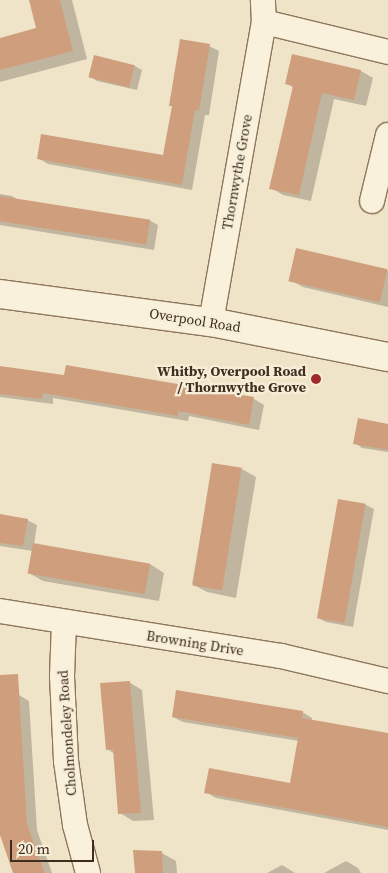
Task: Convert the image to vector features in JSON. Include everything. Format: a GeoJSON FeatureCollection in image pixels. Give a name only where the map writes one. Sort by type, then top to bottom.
{"type":"FeatureCollection","features":[{"type":"Feature","properties":{"kind":"street","name":"Thornwythe Grove"},"geometry":{"type":"LineString","coordinates":[[211,322],[263,11],[388,52]]}},
{"type":"Feature","properties":{"kind":"street"},"geometry":{"type":"LineString","coordinates":[[372,201],[388,135]]}},
{"type":"Feature","properties":{"kind":"street","name":"Overpool Road"},"geometry":{"type":"LineString","coordinates":[[0,294],[211,322],[388,357]]}},
{"type":"Feature","properties":{"kind":"street","name":"Browning Drive"},"geometry":{"type":"LineString","coordinates":[[0,611],[281,656],[388,681]]}},
{"type":"Feature","properties":{"kind":"street","name":"Cholmondeley Road"},"geometry":{"type":"LineString","coordinates":[[64,622],[62,676],[66,761],[75,825],[88,873]]}},
{"type":"Feature","properties":{"kind":"building"},"geometry":{"type":"Polygon","coordinates":[[[29,0],[60,0],[73,51],[0,70],[0,38],[36,28],[29,0]]]}},
{"type":"Feature","properties":{"kind":"building"},"geometry":{"type":"Polygon","coordinates":[[[180,39],[210,44],[199,111],[195,110],[182,185],[37,159],[41,134],[163,155],[172,106],[169,106],[180,39]]]}},
{"type":"Feature","properties":{"kind":"building"},"geometry":{"type":"Polygon","coordinates":[[[292,54],[361,70],[354,100],[322,93],[299,195],[269,189],[293,86],[285,84],[292,54]]]}},
{"type":"Feature","properties":{"kind":"building"},"geometry":{"type":"Polygon","coordinates":[[[94,55],[135,65],[129,87],[88,77],[94,55]]]}},
{"type":"Feature","properties":{"kind":"building"},"geometry":{"type":"Polygon","coordinates":[[[0,196],[150,220],[146,244],[0,221],[0,196]]]}},
{"type":"Feature","properties":{"kind":"building"},"geometry":{"type":"Polygon","coordinates":[[[296,248],[388,269],[380,302],[288,281],[296,248]]]}},
{"type":"Feature","properties":{"kind":"building"},"geometry":{"type":"Polygon","coordinates":[[[66,365],[254,397],[249,425],[178,411],[178,416],[43,393],[42,399],[0,394],[0,366],[64,375],[66,365]]]}},
{"type":"Feature","properties":{"kind":"building"},"geometry":{"type":"Polygon","coordinates":[[[358,418],[388,424],[388,450],[353,444],[358,418]]]}},
{"type":"Feature","properties":{"kind":"building"},"geometry":{"type":"Polygon","coordinates":[[[212,463],[242,468],[222,590],[193,585],[212,463]]]}},
{"type":"Feature","properties":{"kind":"building"},"geometry":{"type":"Polygon","coordinates":[[[338,499],[366,504],[345,623],[317,618],[338,499]]]}},
{"type":"Feature","properties":{"kind":"building"},"geometry":{"type":"Polygon","coordinates":[[[0,514],[28,519],[23,546],[0,543],[0,514]]]}},
{"type":"Feature","properties":{"kind":"building"},"geometry":{"type":"Polygon","coordinates":[[[33,543],[150,564],[145,594],[28,574],[33,543]]]}},
{"type":"Feature","properties":{"kind":"building"},"geometry":{"type":"Polygon","coordinates":[[[18,674],[27,824],[45,873],[13,873],[0,835],[0,675],[18,674]]]}},
{"type":"Feature","properties":{"kind":"building"},"geometry":{"type":"Polygon","coordinates":[[[130,681],[141,813],[118,814],[113,749],[106,750],[100,683],[130,681]]]}},
{"type":"Feature","properties":{"kind":"building"},"geometry":{"type":"Polygon","coordinates":[[[176,690],[303,711],[302,718],[388,733],[388,827],[204,793],[209,768],[290,783],[298,738],[172,717],[176,690]]]}},
{"type":"Feature","properties":{"kind":"building"},"geometry":{"type":"Polygon","coordinates":[[[133,850],[162,851],[163,873],[135,873],[133,850]]]}},
{"type":"Feature","properties":{"kind":"place","name":"Whitby, Overpool Road / Thornwythe Grove"},"geometry":{"type":"Point","coordinates":[316,379]}}]}
